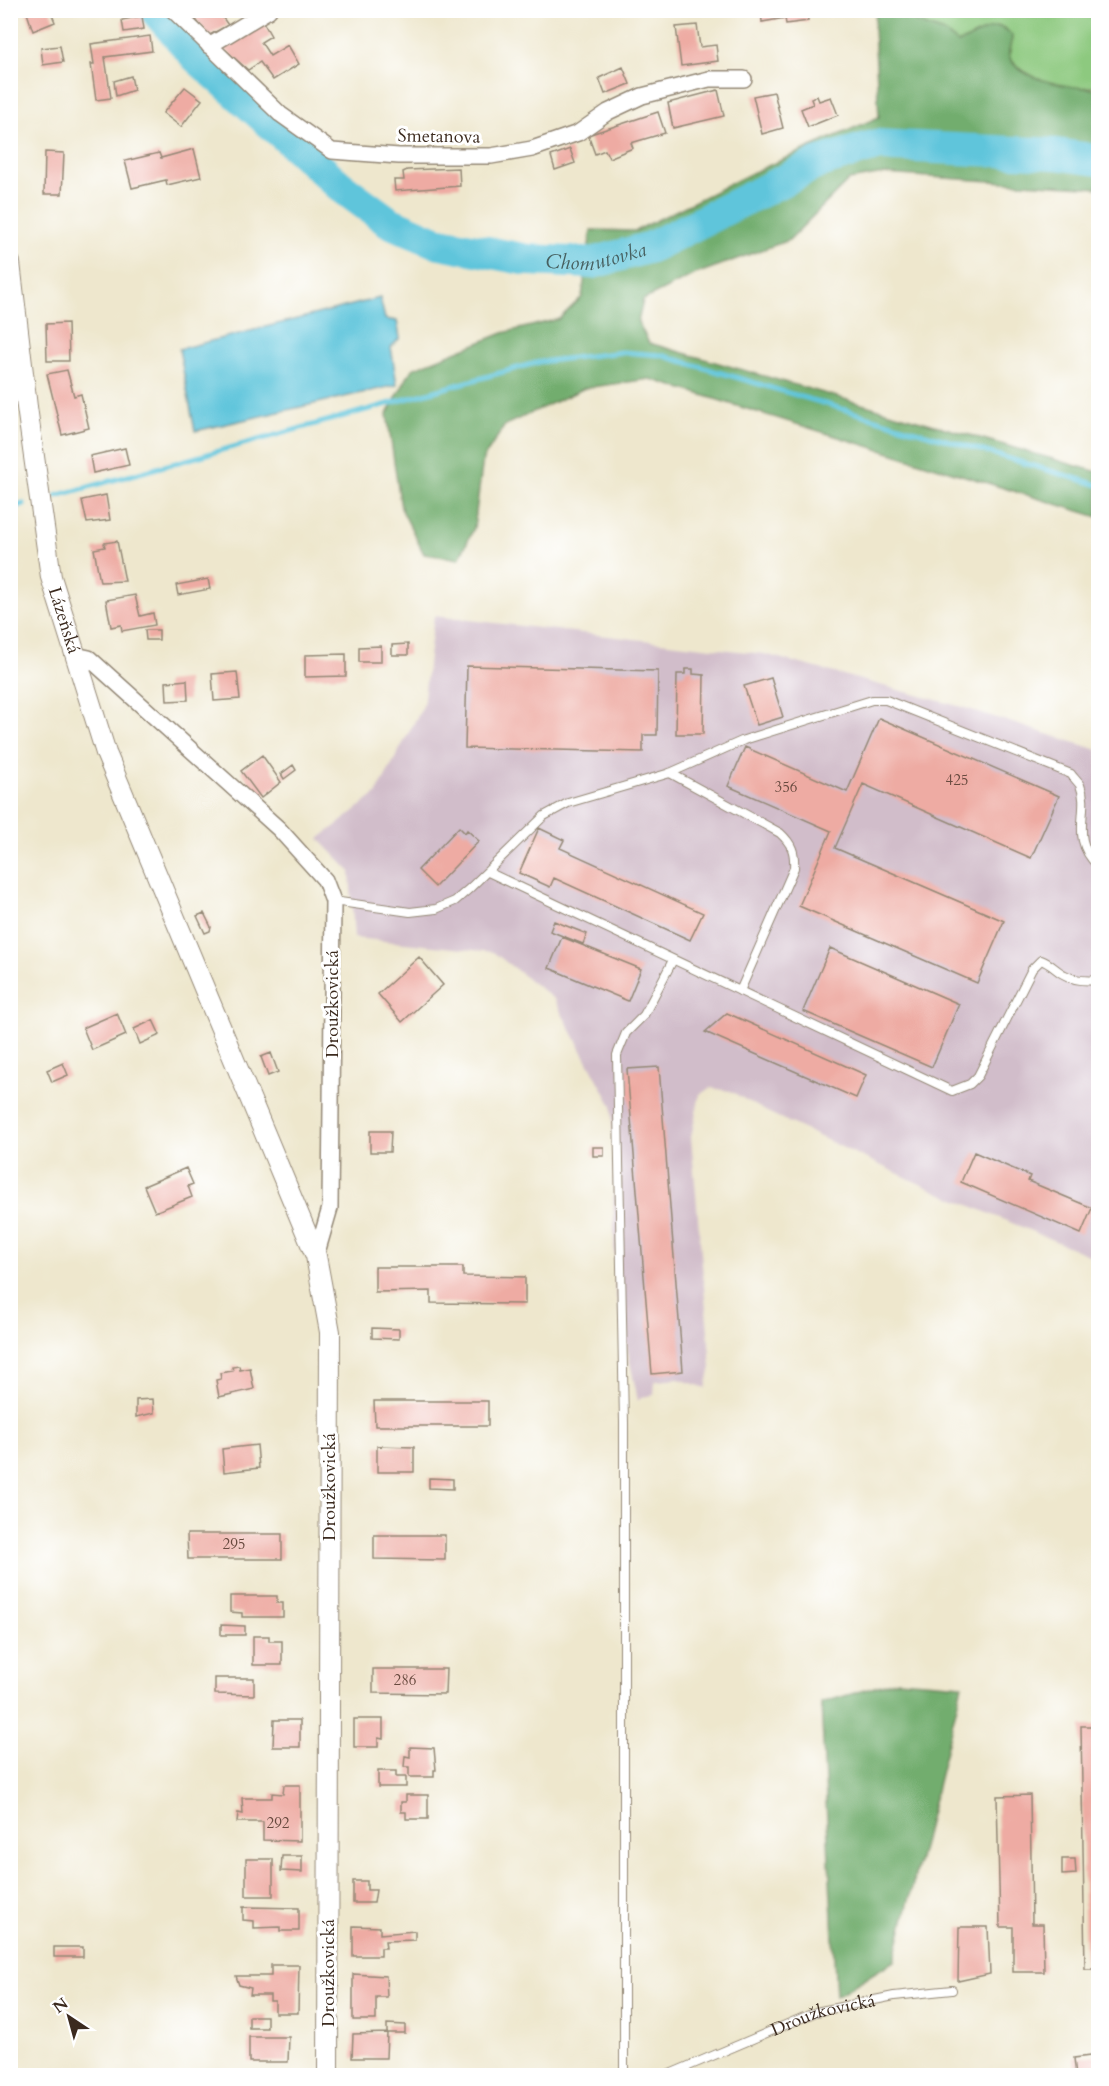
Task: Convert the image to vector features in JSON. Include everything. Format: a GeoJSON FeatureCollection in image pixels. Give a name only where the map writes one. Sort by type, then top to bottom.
{"type":"FeatureCollection","features":[{"type":"Feature","properties":{"kind":"street","name":"Smetanova"},"geometry":{"type":"LineString","coordinates":[[173,10],[280,114],[332,151],[399,156],[491,156],[532,149],[578,133],[608,112],[642,96],[709,79],[744,79]]}},
{"type":"Feature","properties":{"kind":"street"},"geometry":{"type":"LineString","coordinates":[[209,46],[269,10]]}},
{"type":"Feature","properties":{"kind":"street","name":"Lázeňská"},"geometry":{"type":"LineString","coordinates":[[10,263],[51,577],[75,655],[89,658],[279,829],[325,880],[333,901]]}},
{"type":"Feature","properties":{"kind":"street"},"geometry":{"type":"LineString","coordinates":[[75,655],[106,753],[316,1256]]}},
{"type":"Feature","properties":{"kind":"street","name":"Droužkovická"},"geometry":{"type":"LineString","coordinates":[[328,2076],[330,1332],[316,1256],[330,1208],[333,901]]}},
{"type":"Feature","properties":{"kind":"lane"},"geometry":{"type":"LineString","coordinates":[[333,901],[422,912],[455,901],[488,872],[544,816],[568,803],[670,772],[744,740],[872,700],[899,703],[1071,774],[1080,786],[1081,827],[1087,853],[1098,866]]}},
{"type":"Feature","properties":{"kind":"lane"},"geometry":{"type":"LineString","coordinates":[[670,772],[780,833],[793,849],[794,868],[740,991]]}},
{"type":"Feature","properties":{"kind":"lane"},"geometry":{"type":"LineString","coordinates":[[488,872],[952,1090],[961,1090],[978,1076],[1032,969],[1041,960],[1053,965],[1065,975],[1084,981],[1098,980]]}},
{"type":"Feature","properties":{"kind":"lane"},"geometry":{"type":"LineString","coordinates":[[624,2076],[624,1423],[617,1055],[626,1033],[644,1015],[673,960]]}},
{"type":"Feature","properties":{"kind":"lane","name":"Droužkovická"},"geometry":{"type":"LineString","coordinates":[[665,2076],[816,2012],[894,1996],[952,1990]]}},
{"type":"Feature","properties":{"kind":"shaded area"},"geometry":{"type":"Polygon","coordinates":[[[434,616],[764,654],[962,707],[1098,750],[1098,1259],[933,1190],[767,1112],[730,1091],[711,1088],[700,1094],[691,1137],[711,1367],[706,1388],[679,1379],[655,1381],[654,1395],[641,1397],[638,1401],[615,1289],[612,1106],[554,999],[493,952],[354,938],[350,871],[319,839],[376,794],[423,706],[434,616]]]}},
{"type":"Feature","properties":{"kind":"green space"},"geometry":{"type":"Polygon","coordinates":[[[914,10],[1098,11],[1098,85],[1076,88],[1063,86],[1025,72],[1009,57],[1012,41],[1005,28],[997,26],[958,43],[944,32],[915,22],[914,10]]]}},
{"type":"Feature","properties":{"kind":"green space"},"geometry":{"type":"Polygon","coordinates":[[[876,11],[914,11],[915,22],[944,32],[958,43],[993,27],[1000,27],[1012,36],[1009,55],[1014,64],[1023,71],[1034,77],[1062,85],[1098,89],[1098,188],[884,174],[849,180],[789,240],[693,275],[643,300],[638,322],[649,343],[1098,472],[1098,517],[650,379],[585,388],[505,425],[483,459],[474,528],[459,559],[424,554],[401,508],[387,414],[412,369],[503,333],[559,319],[582,297],[591,230],[635,231],[752,173],[879,117],[874,29],[876,11]]]}},
{"type":"Feature","properties":{"kind":"green space"},"geometry":{"type":"Polygon","coordinates":[[[898,1680],[962,1685],[894,1961],[836,1996],[821,1703],[898,1680]]]}},
{"type":"Feature","properties":{"kind":"water"},"geometry":{"type":"Polygon","coordinates":[[[380,298],[385,319],[397,321],[400,338],[391,347],[397,385],[195,431],[179,349],[380,298]]]}},
{"type":"Feature","properties":{"kind":"building"},"geometry":{"type":"Polygon","coordinates":[[[26,10],[50,10],[55,22],[33,31],[26,10]]]}},
{"type":"Feature","properties":{"kind":"building"},"geometry":{"type":"Polygon","coordinates":[[[198,10],[225,10],[220,14],[228,25],[208,36],[192,14],[198,10]]]}},
{"type":"Feature","properties":{"kind":"building"},"geometry":{"type":"Polygon","coordinates":[[[761,10],[807,10],[808,21],[786,24],[785,18],[762,22],[761,10]]]}},
{"type":"Feature","properties":{"kind":"building"},"geometry":{"type":"Polygon","coordinates":[[[142,16],[144,29],[124,32],[122,20],[142,16]]]}},
{"type":"Feature","properties":{"kind":"building"},"geometry":{"type":"Polygon","coordinates":[[[262,20],[271,36],[261,42],[270,56],[288,45],[299,64],[273,80],[260,62],[248,70],[218,43],[262,20]]]}},
{"type":"Feature","properties":{"kind":"building"},"geometry":{"type":"Polygon","coordinates":[[[697,25],[700,47],[716,45],[718,61],[681,66],[676,27],[697,25]]]}},
{"type":"Feature","properties":{"kind":"building"},"geometry":{"type":"Polygon","coordinates":[[[150,36],[152,51],[105,57],[111,98],[96,100],[91,44],[150,36]]]}},
{"type":"Feature","properties":{"kind":"building"},"geometry":{"type":"Polygon","coordinates":[[[60,46],[63,62],[43,65],[41,48],[60,46]]]}},
{"type":"Feature","properties":{"kind":"building"},"geometry":{"type":"Polygon","coordinates":[[[623,67],[630,84],[605,94],[599,78],[623,67]]]}},
{"type":"Feature","properties":{"kind":"building"},"geometry":{"type":"Polygon","coordinates":[[[131,76],[134,90],[116,96],[114,81],[131,76]]]}},
{"type":"Feature","properties":{"kind":"building"},"geometry":{"type":"Polygon","coordinates":[[[185,87],[202,100],[181,127],[163,113],[185,87]]]}},
{"type":"Feature","properties":{"kind":"building"},"geometry":{"type":"Polygon","coordinates":[[[718,90],[724,116],[673,128],[668,103],[718,90]]]}},
{"type":"Feature","properties":{"kind":"building"},"geometry":{"type":"Polygon","coordinates":[[[774,92],[783,128],[762,134],[753,96],[774,92]]]}},
{"type":"Feature","properties":{"kind":"building"},"geometry":{"type":"Polygon","coordinates":[[[817,96],[819,101],[831,97],[838,115],[808,127],[801,109],[813,104],[811,99],[817,96]]]}},
{"type":"Feature","properties":{"kind":"building"},"geometry":{"type":"Polygon","coordinates":[[[658,112],[665,133],[631,143],[633,148],[609,158],[605,150],[595,154],[588,135],[658,112]]]}},
{"type":"Feature","properties":{"kind":"building"},"geometry":{"type":"Polygon","coordinates":[[[194,149],[201,177],[167,185],[166,180],[132,188],[125,161],[159,153],[161,158],[194,149]]]}},
{"type":"Feature","properties":{"kind":"building"},"geometry":{"type":"Polygon","coordinates":[[[570,149],[575,163],[555,170],[551,156],[570,149]]]}},
{"type":"Feature","properties":{"kind":"building"},"geometry":{"type":"Polygon","coordinates":[[[45,152],[64,153],[62,194],[44,194],[45,152]]]}},
{"type":"Feature","properties":{"kind":"building"},"geometry":{"type":"Polygon","coordinates":[[[459,168],[460,186],[395,191],[394,180],[404,180],[403,172],[407,170],[459,168]]]}},
{"type":"Feature","properties":{"kind":"building"},"geometry":{"type":"Polygon","coordinates":[[[68,323],[69,361],[47,361],[46,324],[68,323]]]}},
{"type":"Feature","properties":{"kind":"building"},"geometry":{"type":"Polygon","coordinates":[[[67,370],[74,396],[81,394],[89,428],[62,435],[47,374],[67,370]]]}},
{"type":"Feature","properties":{"kind":"building"},"geometry":{"type":"Polygon","coordinates":[[[125,448],[129,465],[93,473],[90,456],[125,448]]]}},
{"type":"Feature","properties":{"kind":"building"},"geometry":{"type":"Polygon","coordinates":[[[106,495],[110,520],[87,523],[82,500],[106,495]]]}},
{"type":"Feature","properties":{"kind":"building"},"geometry":{"type":"Polygon","coordinates":[[[117,541],[125,581],[100,582],[94,549],[105,547],[104,543],[117,541]]]}},
{"type":"Feature","properties":{"kind":"building"},"geometry":{"type":"Polygon","coordinates":[[[208,579],[210,589],[178,595],[176,585],[208,579]]]}},
{"type":"Feature","properties":{"kind":"building"},"geometry":{"type":"Polygon","coordinates":[[[135,595],[140,616],[153,613],[155,625],[122,631],[121,625],[111,627],[106,600],[135,595]]]}},
{"type":"Feature","properties":{"kind":"building"},"geometry":{"type":"Polygon","coordinates":[[[145,630],[159,630],[159,640],[146,640],[145,630]]]}},
{"type":"Feature","properties":{"kind":"building"},"geometry":{"type":"Polygon","coordinates":[[[408,644],[408,655],[392,655],[392,645],[408,644]]]}},
{"type":"Feature","properties":{"kind":"building"},"geometry":{"type":"Polygon","coordinates":[[[381,646],[381,662],[359,662],[359,647],[381,646]]]}},
{"type":"Feature","properties":{"kind":"building"},"geometry":{"type":"Polygon","coordinates":[[[346,654],[346,676],[305,677],[305,655],[346,654]]]}},
{"type":"Feature","properties":{"kind":"building"},"geometry":{"type":"Polygon","coordinates":[[[467,666],[658,671],[657,735],[643,735],[643,752],[465,748],[467,666]]]}},
{"type":"Feature","properties":{"kind":"building"},"geometry":{"type":"Polygon","coordinates":[[[685,669],[693,669],[693,674],[704,675],[703,734],[676,734],[677,674],[685,674],[685,669]]]}},
{"type":"Feature","properties":{"kind":"building"},"geometry":{"type":"Polygon","coordinates":[[[237,672],[240,699],[214,701],[212,674],[237,672]]]}},
{"type":"Feature","properties":{"kind":"building"},"geometry":{"type":"Polygon","coordinates":[[[771,678],[783,717],[757,725],[744,686],[771,678]]]}},
{"type":"Feature","properties":{"kind":"building"},"geometry":{"type":"Polygon","coordinates":[[[187,680],[188,700],[167,701],[166,682],[187,680]]]}},
{"type":"Feature","properties":{"kind":"building"},"geometry":{"type":"Polygon","coordinates":[[[879,718],[1059,796],[1031,858],[863,784],[835,848],[1004,921],[977,983],[799,906],[831,831],[728,786],[745,747],[847,792],[879,718]]]}},
{"type":"Feature","properties":{"kind":"building"},"geometry":{"type":"Polygon","coordinates":[[[262,755],[281,782],[261,798],[241,771],[262,755]]]}},
{"type":"Feature","properties":{"kind":"building"},"geometry":{"type":"Polygon","coordinates":[[[293,765],[296,770],[284,779],[281,774],[293,765]]]}},
{"type":"Feature","properties":{"kind":"building"},"geometry":{"type":"Polygon","coordinates":[[[459,827],[465,833],[467,830],[479,841],[435,887],[418,870],[459,827]]]}},
{"type":"Feature","properties":{"kind":"building"},"geometry":{"type":"Polygon","coordinates":[[[539,828],[564,840],[560,848],[703,913],[690,940],[554,878],[550,887],[519,873],[539,828]]]}},
{"type":"Feature","properties":{"kind":"building"},"geometry":{"type":"Polygon","coordinates":[[[204,913],[211,927],[210,931],[205,933],[197,916],[204,913]]]}},
{"type":"Feature","properties":{"kind":"building"},"geometry":{"type":"Polygon","coordinates":[[[554,921],[587,934],[583,944],[550,931],[554,921]]]}},
{"type":"Feature","properties":{"kind":"building"},"geometry":{"type":"Polygon","coordinates":[[[562,937],[641,969],[628,1001],[549,968],[562,937]]]}},
{"type":"Feature","properties":{"kind":"building"},"geometry":{"type":"Polygon","coordinates":[[[830,948],[959,1004],[932,1067],[803,1011],[830,948]]]}},
{"type":"Feature","properties":{"kind":"building"},"geometry":{"type":"Polygon","coordinates":[[[419,957],[443,985],[402,1022],[378,994],[419,957]]]}},
{"type":"Feature","properties":{"kind":"building"},"geometry":{"type":"Polygon","coordinates":[[[117,1013],[126,1035],[92,1050],[83,1028],[117,1013]]]}},
{"type":"Feature","properties":{"kind":"building"},"geometry":{"type":"Polygon","coordinates":[[[727,1013],[866,1075],[856,1098],[705,1032],[727,1013]]]}},
{"type":"Feature","properties":{"kind":"building"},"geometry":{"type":"Polygon","coordinates":[[[153,1020],[160,1035],[140,1044],[134,1029],[153,1020]]]}},
{"type":"Feature","properties":{"kind":"building"},"geometry":{"type":"Polygon","coordinates":[[[271,1053],[278,1072],[268,1076],[261,1057],[271,1053]]]}},
{"type":"Feature","properties":{"kind":"building"},"geometry":{"type":"Polygon","coordinates":[[[63,1063],[68,1075],[52,1082],[47,1070],[63,1063]]]}},
{"type":"Feature","properties":{"kind":"building"},"geometry":{"type":"Polygon","coordinates":[[[659,1067],[683,1371],[652,1374],[627,1069],[659,1067]]]}},
{"type":"Feature","properties":{"kind":"building"},"geometry":{"type":"Polygon","coordinates":[[[370,1131],[391,1131],[390,1152],[370,1152],[370,1131]]]}},
{"type":"Feature","properties":{"kind":"building"},"geometry":{"type":"Polygon","coordinates":[[[593,1147],[604,1147],[604,1156],[593,1156],[593,1147]]]}},
{"type":"Feature","properties":{"kind":"building"},"geometry":{"type":"Polygon","coordinates":[[[974,1152],[1030,1176],[1028,1181],[1092,1208],[1081,1234],[961,1182],[974,1152]]]}},
{"type":"Feature","properties":{"kind":"building"},"geometry":{"type":"Polygon","coordinates":[[[186,1168],[193,1184],[188,1186],[192,1197],[155,1212],[144,1186],[186,1168]]]}},
{"type":"Feature","properties":{"kind":"building"},"geometry":{"type":"Polygon","coordinates":[[[375,1267],[463,1267],[463,1276],[525,1277],[525,1304],[431,1303],[431,1291],[375,1292],[375,1267]]]}},
{"type":"Feature","properties":{"kind":"building"},"geometry":{"type":"Polygon","coordinates":[[[372,1328],[399,1329],[399,1339],[372,1338],[372,1328]]]}},
{"type":"Feature","properties":{"kind":"building"},"geometry":{"type":"Polygon","coordinates":[[[239,1366],[240,1370],[250,1368],[254,1389],[219,1397],[216,1380],[221,1379],[220,1373],[233,1371],[232,1367],[239,1366]]]}},
{"type":"Feature","properties":{"kind":"building"},"geometry":{"type":"Polygon","coordinates":[[[153,1399],[154,1413],[136,1417],[136,1400],[153,1399]]]}},
{"type":"Feature","properties":{"kind":"building"},"geometry":{"type":"Polygon","coordinates":[[[374,1401],[488,1401],[488,1426],[375,1426],[374,1401]]]}},
{"type":"Feature","properties":{"kind":"building"},"geometry":{"type":"Polygon","coordinates":[[[257,1445],[259,1468],[224,1472],[222,1449],[257,1445]]]}},
{"type":"Feature","properties":{"kind":"building"},"geometry":{"type":"Polygon","coordinates":[[[377,1446],[414,1447],[414,1472],[377,1472],[377,1446]]]}},
{"type":"Feature","properties":{"kind":"building"},"geometry":{"type":"Polygon","coordinates":[[[429,1478],[453,1479],[453,1489],[429,1488],[429,1478]]]}},
{"type":"Feature","properties":{"kind":"building"},"geometry":{"type":"Polygon","coordinates":[[[187,1534],[282,1534],[282,1559],[188,1559],[187,1534]]]}},
{"type":"Feature","properties":{"kind":"building"},"geometry":{"type":"Polygon","coordinates":[[[374,1535],[445,1535],[445,1560],[374,1559],[374,1535]]]}},
{"type":"Feature","properties":{"kind":"building"},"geometry":{"type":"Polygon","coordinates":[[[230,1596],[277,1596],[277,1603],[283,1603],[283,1617],[242,1617],[242,1613],[230,1612],[230,1596]]]}},
{"type":"Feature","properties":{"kind":"building"},"geometry":{"type":"Polygon","coordinates":[[[221,1625],[245,1626],[245,1635],[221,1635],[221,1625]]]}},
{"type":"Feature","properties":{"kind":"building"},"geometry":{"type":"Polygon","coordinates":[[[253,1636],[269,1636],[269,1641],[282,1641],[282,1665],[253,1665],[253,1636]]]}},
{"type":"Feature","properties":{"kind":"building"},"geometry":{"type":"Polygon","coordinates":[[[373,1669],[446,1669],[445,1694],[373,1693],[373,1669]]]}},
{"type":"Feature","properties":{"kind":"building"},"geometry":{"type":"Polygon","coordinates":[[[215,1678],[254,1678],[254,1695],[215,1694],[215,1678]]]}},
{"type":"Feature","properties":{"kind":"building"},"geometry":{"type":"Polygon","coordinates":[[[354,1719],[383,1719],[383,1739],[378,1738],[378,1747],[354,1747],[354,1719]]]}},
{"type":"Feature","properties":{"kind":"building"},"geometry":{"type":"Polygon","coordinates":[[[274,1720],[300,1720],[300,1747],[273,1747],[274,1720]]]}},
{"type":"Feature","properties":{"kind":"building"},"geometry":{"type":"Polygon","coordinates":[[[1081,1726],[1098,1726],[1098,1969],[1085,1969],[1081,1726]]]}},
{"type":"Feature","properties":{"kind":"building"},"geometry":{"type":"Polygon","coordinates":[[[410,1747],[434,1748],[436,1770],[434,1770],[434,1777],[409,1777],[409,1767],[404,1767],[405,1756],[410,1757],[410,1747]]]}},
{"type":"Feature","properties":{"kind":"building"},"geometry":{"type":"Polygon","coordinates":[[[378,1771],[396,1771],[396,1777],[406,1777],[406,1787],[378,1787],[378,1771]]]}},
{"type":"Feature","properties":{"kind":"building"},"geometry":{"type":"Polygon","coordinates":[[[284,1785],[300,1785],[300,1841],[263,1840],[263,1822],[237,1822],[238,1813],[243,1814],[242,1798],[272,1798],[272,1793],[283,1794],[284,1785]]]}},
{"type":"Feature","properties":{"kind":"building"},"geometry":{"type":"Polygon","coordinates":[[[406,1795],[428,1795],[428,1819],[406,1819],[406,1812],[401,1812],[401,1802],[406,1802],[406,1795]]]}},
{"type":"Feature","properties":{"kind":"building"},"geometry":{"type":"Polygon","coordinates":[[[1030,1795],[1032,1924],[1043,1924],[1044,1972],[1013,1972],[1013,1927],[1000,1927],[997,1796],[1030,1795]]]}},
{"type":"Feature","properties":{"kind":"building"},"geometry":{"type":"Polygon","coordinates":[[[282,1856],[302,1856],[302,1872],[281,1871],[282,1856]]]}},
{"type":"Feature","properties":{"kind":"building"},"geometry":{"type":"Polygon","coordinates":[[[246,1859],[273,1859],[273,1896],[246,1896],[246,1859]]]}},
{"type":"Feature","properties":{"kind":"building"},"geometry":{"type":"Polygon","coordinates":[[[1062,1859],[1075,1859],[1076,1874],[1062,1875],[1062,1859]]]}},
{"type":"Feature","properties":{"kind":"building"},"geometry":{"type":"Polygon","coordinates":[[[353,1881],[367,1881],[367,1890],[376,1890],[374,1903],[353,1903],[353,1881]]]}},
{"type":"Feature","properties":{"kind":"building"},"geometry":{"type":"Polygon","coordinates":[[[243,1907],[299,1908],[299,1931],[280,1931],[280,1927],[254,1928],[254,1921],[243,1920],[243,1907]]]}},
{"type":"Feature","properties":{"kind":"building"},"geometry":{"type":"Polygon","coordinates":[[[353,1926],[380,1927],[380,1934],[415,1931],[415,1940],[385,1941],[386,1948],[381,1948],[381,1956],[353,1956],[353,1926]]]}},
{"type":"Feature","properties":{"kind":"building"},"geometry":{"type":"Polygon","coordinates":[[[959,1927],[988,1927],[990,1974],[958,1981],[959,1927]]]}},
{"type":"Feature","properties":{"kind":"building"},"geometry":{"type":"Polygon","coordinates":[[[54,1947],[83,1947],[83,1957],[54,1957],[54,1947]]]}},
{"type":"Feature","properties":{"kind":"building"},"geometry":{"type":"Polygon","coordinates":[[[271,1965],[299,1965],[298,2013],[275,2013],[275,2001],[270,2001],[270,1995],[250,1995],[251,1988],[239,1985],[236,1976],[271,1976],[271,1965]]]}},
{"type":"Feature","properties":{"kind":"building"},"geometry":{"type":"Polygon","coordinates":[[[353,1974],[386,1976],[387,1997],[376,1997],[376,2020],[353,2020],[353,1974]]]}},
{"type":"Feature","properties":{"kind":"building"},"geometry":{"type":"Polygon","coordinates":[[[249,2016],[267,2016],[267,2028],[249,2028],[249,2016]]]}},
{"type":"Feature","properties":{"kind":"building"},"geometry":{"type":"Polygon","coordinates":[[[387,2024],[405,2025],[405,2033],[387,2033],[387,2024]]]}},
{"type":"Feature","properties":{"kind":"building"},"geometry":{"type":"Polygon","coordinates":[[[387,2033],[386,2058],[352,2058],[353,2034],[387,2033]]]}},
{"type":"Feature","properties":{"kind":"building"},"geometry":{"type":"Polygon","coordinates":[[[249,2037],[289,2037],[288,2062],[249,2062],[249,2037]]]}},
{"type":"Feature","properties":{"kind":"building"},"geometry":{"type":"Polygon","coordinates":[[[1098,2055],[1098,2076],[1076,2076],[1074,2058],[1098,2055]]]}},
{"type":"Feature","properties":{"kind":"waterway","name":"Chomutovka"},"geometry":{"type":"LineString","coordinates":[[155,10],[196,57],[340,186],[389,222],[435,242],[528,260],[592,263],[651,247],[820,162],[876,145],[1056,154],[1098,160]]}},
{"type":"Feature","properties":{"kind":"waterway"},"geometry":{"type":"LineString","coordinates":[[56,496],[539,362],[622,352],[661,355],[1098,485]]}},
{"type":"Feature","properties":{"kind":"waterway"},"geometry":{"type":"LineString","coordinates":[[10,508],[24,504]]}}]}
